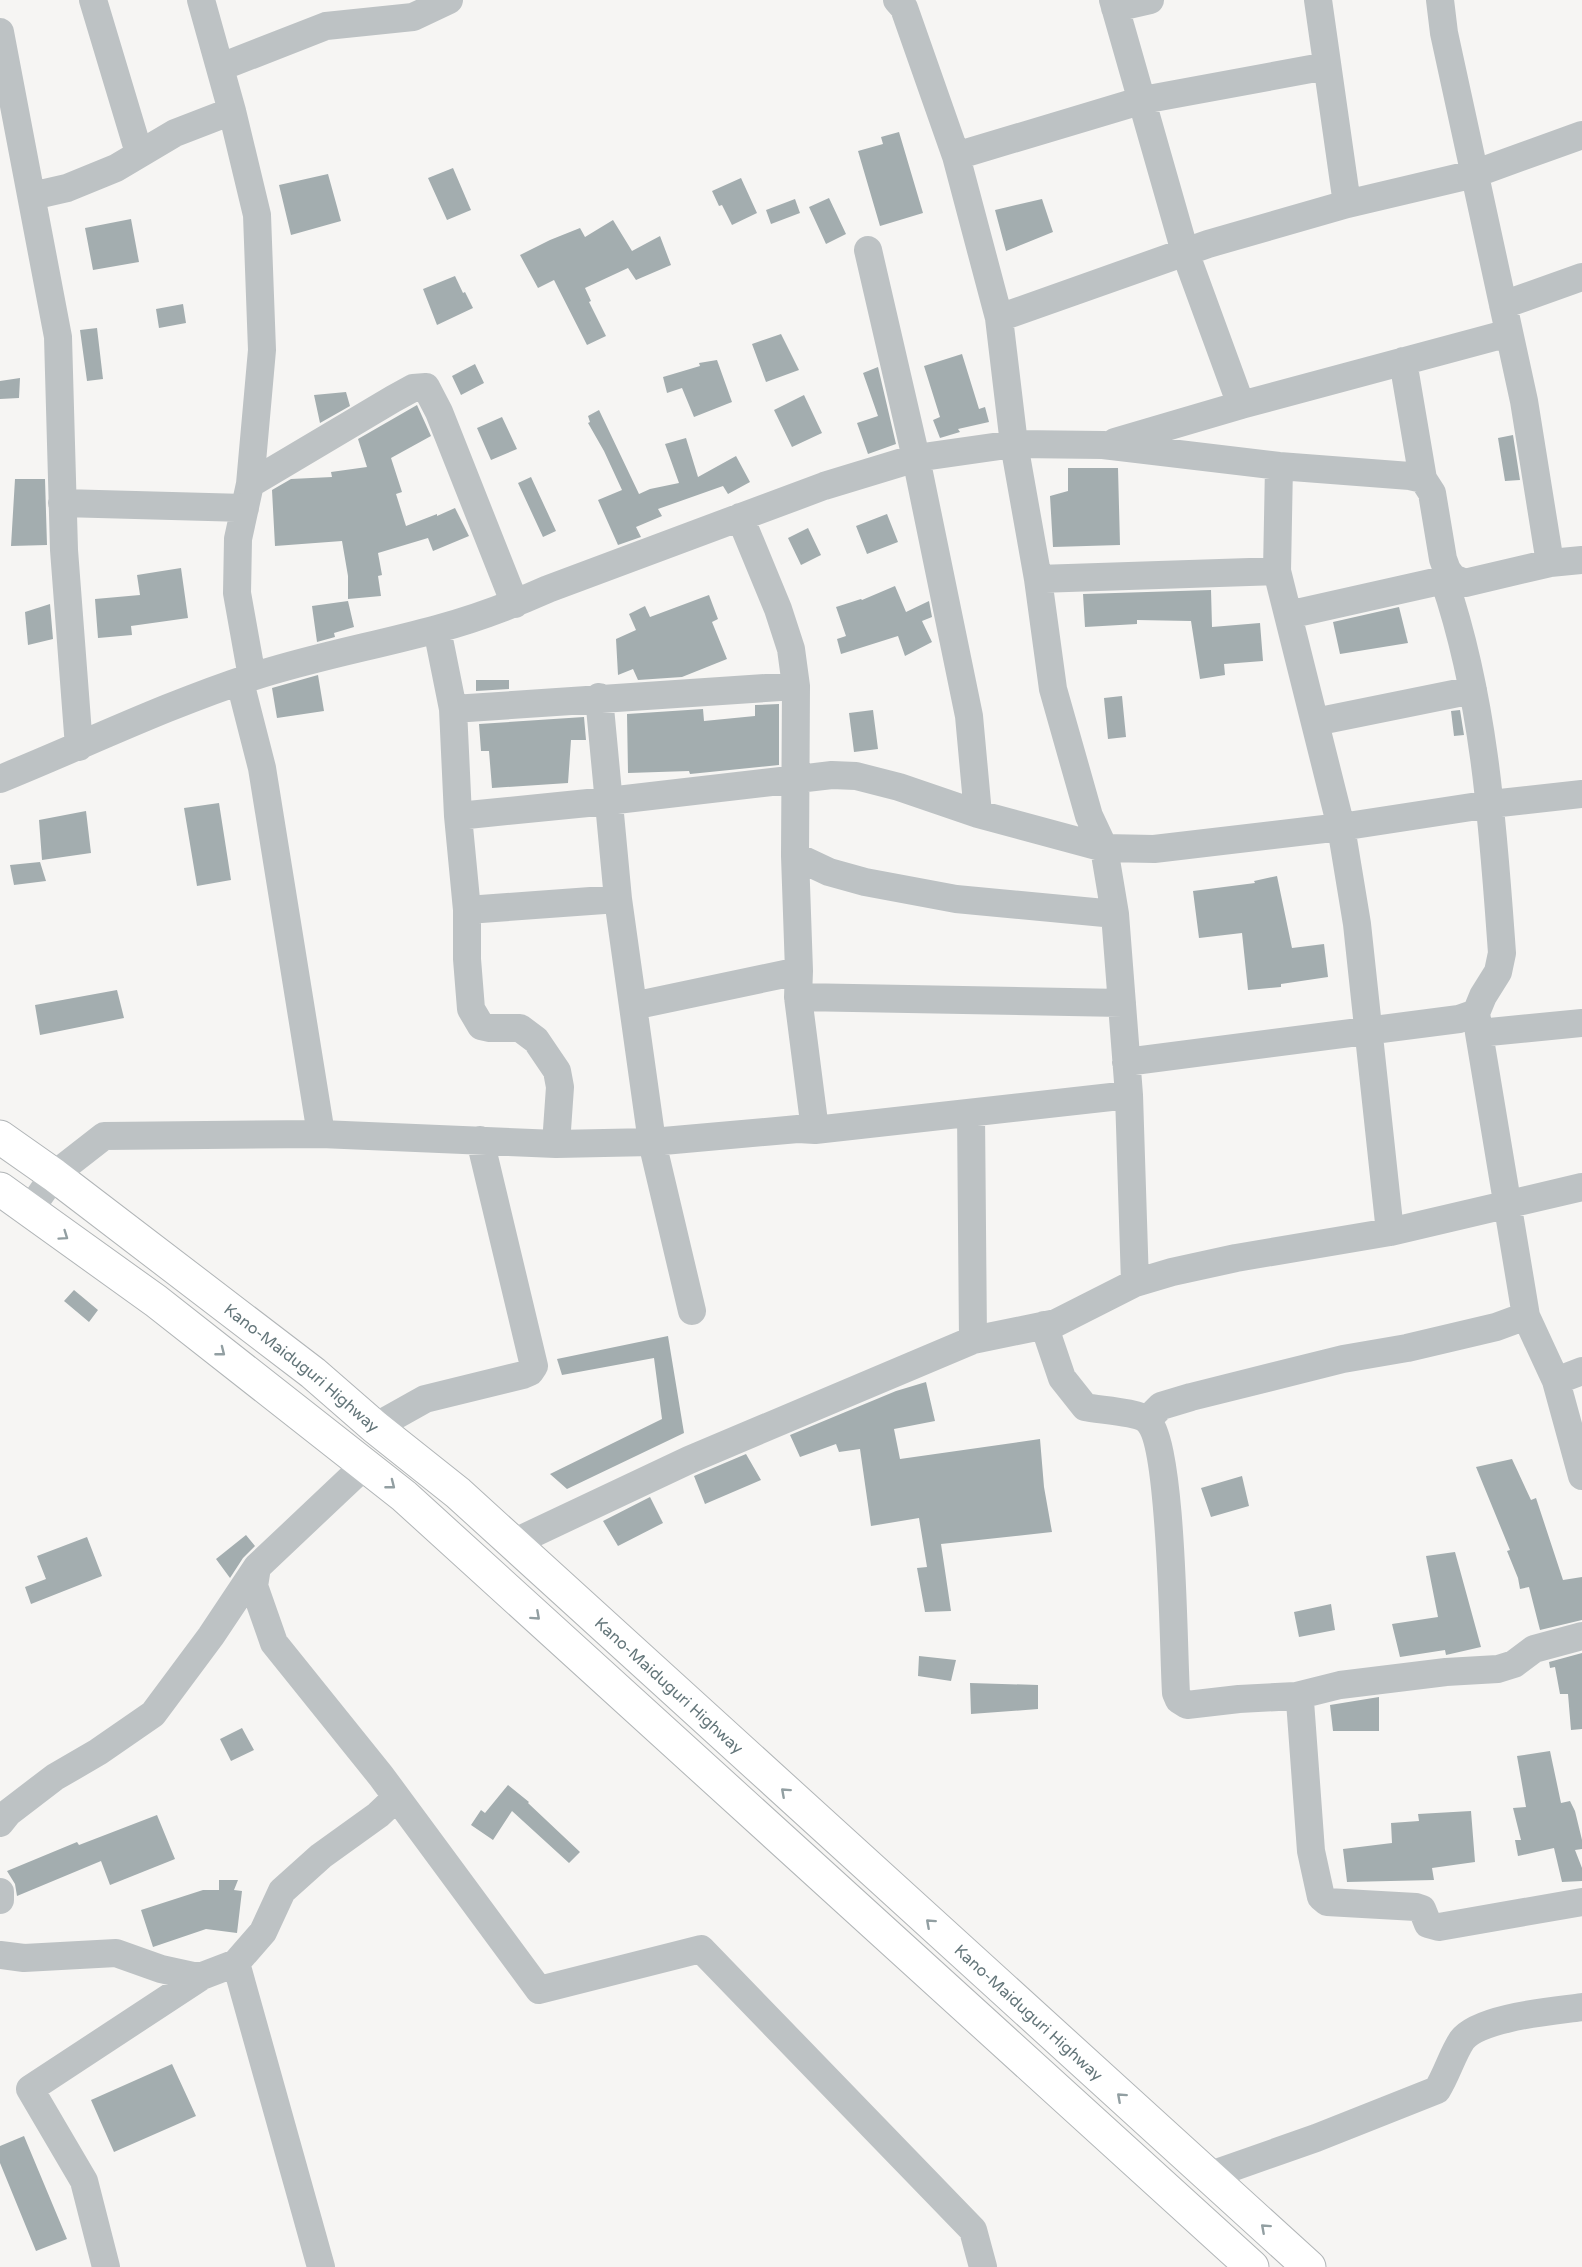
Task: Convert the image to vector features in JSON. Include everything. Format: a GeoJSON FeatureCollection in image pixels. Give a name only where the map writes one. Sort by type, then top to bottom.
{"type":"FeatureCollection","features":[{"type":"Feature","properties":{"kind":"highway","name":"Kano-Maiduguri Highway"},"geometry":{"type":"LineString","coordinates":[[0,1137],[54,1175],[304,1366],[375,1427],[458,1493],[1309,2267]]}},
{"type":"Feature","properties":{"kind":"highway"},"geometry":{"type":"LineString","coordinates":[[0,1189],[156,1301],[404,1496],[1252,2267]]}},
{"type":"Feature","properties":{"kind":"street"},"geometry":{"type":"LineString","coordinates":[[93,0],[139,153]]}},
{"type":"Feature","properties":{"kind":"street"},"geometry":{"type":"LineString","coordinates":[[201,0],[221,67],[257,215],[262,350],[248,496],[238,539],[237,593],[246,679],[321,1134]]}},
{"type":"Feature","properties":{"kind":"street"},"geometry":{"type":"LineString","coordinates":[[221,67],[326,26],[413,17],[449,0]]}},
{"type":"Feature","properties":{"kind":"street"},"geometry":{"type":"LineString","coordinates":[[1150,0],[1114,4],[1185,252],[1240,405]]}},
{"type":"Feature","properties":{"kind":"street"},"geometry":{"type":"LineString","coordinates":[[1318,0],[1347,204]]}},
{"type":"Feature","properties":{"kind":"street"},"geometry":{"type":"LineString","coordinates":[[1440,0],[1444,33],[1524,401],[1550,564]]}},
{"type":"Feature","properties":{"kind":"street"},"geometry":{"type":"LineString","coordinates":[[908,3],[956,156],[999,318],[1014,444],[1038,579],[1053,690],[1089,816],[1104,848],[1115,914],[1129,1095],[1135,1283]]}},
{"type":"Feature","properties":{"kind":"street"},"geometry":{"type":"LineString","coordinates":[[0,32],[58,338],[64,550],[79,747]]}},
{"type":"Feature","properties":{"kind":"street"},"geometry":{"type":"LineString","coordinates":[[956,156],[1143,100],[1327,66]]}},
{"type":"Feature","properties":{"kind":"street"},"geometry":{"type":"LineString","coordinates":[[32,196],[67,188],[116,168],[176,133],[232,111]]}},
{"type":"Feature","properties":{"kind":"street"},"geometry":{"type":"LineString","coordinates":[[999,318],[1185,252],[1347,204],[1474,174],[1582,135]]}},
{"type":"Feature","properties":{"kind":"street"},"geometry":{"type":"LineString","coordinates":[[868,250],[916,458],[969,716],[978,814]]}},
{"type":"Feature","properties":{"kind":"street"},"geometry":{"type":"LineString","coordinates":[[1503,305],[1582,277]]}},
{"type":"Feature","properties":{"kind":"street"},"geometry":{"type":"LineString","coordinates":[[1103,446],[1240,405],[1509,333]]}},
{"type":"Feature","properties":{"kind":"street"},"geometry":{"type":"LineString","coordinates":[[1403,361],[1423,480],[1432,493],[1443,559],[1473,690],[1491,804],[1502,953],[1498,972],[1477,1023],[1526,1316],[1569,1376],[1582,1476]]}},
{"type":"Feature","properties":{"kind":"street"},"geometry":{"type":"LineString","coordinates":[[62,503],[248,496],[413,388],[426,387],[439,412],[515,604]]}},
{"type":"Feature","properties":{"kind":"street"},"geometry":{"type":"LineString","coordinates":[[0,779],[146,717],[246,679],[340,652],[437,629],[515,604],[824,486],[916,458],[1014,444],[1103,446],[1279,466],[1367,471],[1410,476],[1423,480]]}},
{"type":"Feature","properties":{"kind":"street"},"geometry":{"type":"LineString","coordinates":[[1279,466],[1277,571],[1341,827],[1357,924],[1390,1232]]}},
{"type":"Feature","properties":{"kind":"street"},"geometry":{"type":"LineString","coordinates":[[740,517],[778,609],[791,649],[796,686],[795,856],[798,984],[815,1130]]}},
{"type":"Feature","properties":{"kind":"street"},"geometry":{"type":"LineString","coordinates":[[1288,615],[1448,579],[1465,583],[1550,564],[1582,560]]}},
{"type":"Feature","properties":{"kind":"street"},"geometry":{"type":"LineString","coordinates":[[1038,579],[1277,571]]}},
{"type":"Feature","properties":{"kind":"street"},"geometry":{"type":"LineString","coordinates":[[437,629],[453,709],[458,816],[466,910],[466,959],[471,1009],[481,1026],[520,1028],[536,1040],[557,1071],[560,1087],[556,1144]]}},
{"type":"Feature","properties":{"kind":"street"},"geometry":{"type":"LineString","coordinates":[[453,709],[796,686]]}},
{"type":"Feature","properties":{"kind":"street"},"geometry":{"type":"LineString","coordinates":[[1315,722],[1473,690]]}},
{"type":"Feature","properties":{"kind":"street"},"geometry":{"type":"LineString","coordinates":[[599,698],[618,899],[652,1142],[692,1311]]}},
{"type":"Feature","properties":{"kind":"street"},"geometry":{"type":"LineString","coordinates":[[458,816],[832,775],[856,776],[899,787],[978,814],[1104,848],[1154,849],[1341,827],[1491,804],[1582,794]]}},
{"type":"Feature","properties":{"kind":"street"},"geometry":{"type":"LineString","coordinates":[[795,856],[829,872],[865,882],[956,898],[1115,914]]}},
{"type":"Feature","properties":{"kind":"street"},"geometry":{"type":"LineString","coordinates":[[466,910],[618,899]]}},
{"type":"Feature","properties":{"kind":"street"},"geometry":{"type":"LineString","coordinates":[[633,1006],[798,984],[1122,1003]]}},
{"type":"Feature","properties":{"kind":"street"},"geometry":{"type":"LineString","coordinates":[[1126,1062],[1459,1019],[1477,1023],[1582,1023]]}},
{"type":"Feature","properties":{"kind":"street"},"geometry":{"type":"LineString","coordinates":[[29,1211],[54,1175],[104,1136],[321,1134],[556,1144],[652,1142],[798,1129],[815,1130],[1129,1095]]}},
{"type":"Feature","properties":{"kind":"street"},"geometry":{"type":"LineString","coordinates":[[971,1113],[973,1340]]}},
{"type":"Feature","properties":{"kind":"street"},"geometry":{"type":"LineString","coordinates":[[375,1427],[425,1399],[523,1375],[530,1372],[534,1366],[480,1140]]}},
{"type":"Feature","properties":{"kind":"street"},"geometry":{"type":"LineString","coordinates":[[513,1543],[689,1460],[973,1340],[1056,1323],[1135,1283],[1236,1258],[1390,1232],[1582,1187]]}},
{"type":"Feature","properties":{"kind":"street"},"geometry":{"type":"LineString","coordinates":[[1147,1420],[1161,1406],[1191,1397],[1342,1359],[1407,1348],[1496,1327],[1526,1316]]}},
{"type":"Feature","properties":{"kind":"street"},"geometry":{"type":"LineString","coordinates":[[1044,1325],[1062,1378],[1085,1407],[1140,1415],[1154,1428],[1164,1472],[1170,1536],[1176,1693],[1179,1700],[1187,1705],[1296,1696],[1340,1685],[1446,1672],[1498,1669],[1514,1664],[1534,1649],[1582,1636]]}},
{"type":"Feature","properties":{"kind":"street"},"geometry":{"type":"LineString","coordinates":[[0,1824],[8,1813],[55,1777],[98,1752],[153,1714],[257,1567],[364,1465]]}},
{"type":"Feature","properties":{"kind":"street"},"geometry":{"type":"LineString","coordinates":[[257,1567],[254,1586],[274,1643],[381,1776],[539,1990],[701,1949],[973,2230],[983,2267]]}},
{"type":"Feature","properties":{"kind":"street"},"geometry":{"type":"LineString","coordinates":[[1296,1696],[1300,1701],[1311,1851],[1321,1897],[1327,1902],[1416,1906],[1422,1909],[1428,1924],[1439,1927],[1582,1902]]}},
{"type":"Feature","properties":{"kind":"street"},"geometry":{"type":"LineString","coordinates":[[106,2267],[84,2181],[30,2089],[202,1976],[236,1963],[263,1932],[282,1892],[321,1856],[378,1815],[396,1798]]}},
{"type":"Feature","properties":{"kind":"street"},"geometry":{"type":"LineString","coordinates":[[0,1892],[0,1900]]}},
{"type":"Feature","properties":{"kind":"street"},"geometry":{"type":"LineString","coordinates":[[0,1955],[24,1958],[116,1953],[180,1975],[202,1976]]}},
{"type":"Feature","properties":{"kind":"street"},"geometry":{"type":"LineString","coordinates":[[236,1963],[321,2267]]}},
{"type":"Feature","properties":{"kind":"street"},"geometry":{"type":"LineString","coordinates":[[1208,2176],[1316,2138],[1437,2090],[1462,2040],[1474,2029],[1507,2019],[1582,2007]]}},
{"type":"Feature","properties":{"kind":"building"},"geometry":{"type":"Polygon","coordinates":[[[899,132],[923,213],[880,226],[858,151],[883,144],[881,137],[899,132]]]}},
{"type":"Feature","properties":{"kind":"building"},"geometry":{"type":"Polygon","coordinates":[[[453,168],[471,210],[447,220],[428,178],[453,168]]]}},
{"type":"Feature","properties":{"kind":"building"},"geometry":{"type":"Polygon","coordinates":[[[328,174],[341,221],[291,235],[279,185],[328,174]]]}},
{"type":"Feature","properties":{"kind":"building"},"geometry":{"type":"Polygon","coordinates":[[[741,178],[757,213],[732,225],[712,191],[741,178]]]}},
{"type":"Feature","properties":{"kind":"building"},"geometry":{"type":"Polygon","coordinates":[[[829,198],[846,234],[826,244],[809,207],[829,198]]]}},
{"type":"Feature","properties":{"kind":"building"},"geometry":{"type":"Polygon","coordinates":[[[795,199],[800,213],[771,224],[766,210],[795,199]]]}},
{"type":"Feature","properties":{"kind":"building"},"geometry":{"type":"Polygon","coordinates":[[[1042,199],[1053,232],[1006,251],[995,210],[1042,199]]]}},
{"type":"Feature","properties":{"kind":"building"},"geometry":{"type":"Polygon","coordinates":[[[131,219],[139,262],[93,270],[85,228],[131,219]]]}},
{"type":"Feature","properties":{"kind":"building"},"geometry":{"type":"Polygon","coordinates":[[[613,220],[632,251],[660,236],[671,265],[636,280],[628,268],[585,288],[591,301],[589,302],[606,336],[587,345],[554,280],[538,288],[520,255],[580,228],[585,237],[613,220]]]}},
{"type":"Feature","properties":{"kind":"building"},"geometry":{"type":"Polygon","coordinates":[[[455,276],[473,308],[437,325],[423,289],[455,276]]]}},
{"type":"Feature","properties":{"kind":"building"},"geometry":{"type":"Polygon","coordinates":[[[183,304],[186,323],[159,328],[156,309],[183,304]]]}},
{"type":"Feature","properties":{"kind":"building"},"geometry":{"type":"Polygon","coordinates":[[[97,328],[103,379],[87,381],[80,330],[97,328]]]}},
{"type":"Feature","properties":{"kind":"building"},"geometry":{"type":"Polygon","coordinates":[[[781,334],[799,370],[766,382],[752,344],[781,334]]]}},
{"type":"Feature","properties":{"kind":"building"},"geometry":{"type":"Polygon","coordinates":[[[962,354],[979,409],[985,407],[989,422],[958,429],[960,432],[940,438],[933,420],[940,417],[924,366],[962,354]]]}},
{"type":"Feature","properties":{"kind":"building"},"geometry":{"type":"Polygon","coordinates":[[[717,360],[732,402],[694,417],[682,388],[667,393],[663,377],[700,366],[699,363],[717,360]]]}},
{"type":"Feature","properties":{"kind":"building"},"geometry":{"type":"Polygon","coordinates":[[[475,364],[484,383],[461,395],[452,376],[475,364]]]}},
{"type":"Feature","properties":{"kind":"building"},"geometry":{"type":"Polygon","coordinates":[[[878,367],[896,444],[868,454],[857,423],[878,416],[863,373],[878,367]]]}},
{"type":"Feature","properties":{"kind":"building"},"geometry":{"type":"Polygon","coordinates":[[[20,378],[19,398],[0,399],[0,381],[20,378]]]}},
{"type":"Feature","properties":{"kind":"building"},"geometry":{"type":"Polygon","coordinates":[[[346,392],[350,406],[320,423],[314,395],[346,392]]]}},
{"type":"Feature","properties":{"kind":"building"},"geometry":{"type":"Polygon","coordinates":[[[804,395],[822,433],[792,447],[774,410],[804,395]]]}},
{"type":"Feature","properties":{"kind":"building"},"geometry":{"type":"Polygon","coordinates":[[[417,405],[431,436],[391,458],[402,492],[396,494],[406,526],[455,508],[469,536],[433,551],[428,538],[378,553],[382,575],[378,576],[381,596],[348,599],[348,576],[342,541],[275,546],[272,490],[291,479],[332,477],[331,472],[367,467],[358,439],[417,405]]]}},
{"type":"Feature","properties":{"kind":"building"},"geometry":{"type":"Polygon","coordinates":[[[599,410],[639,494],[650,489],[679,483],[665,444],[686,438],[698,477],[736,456],[750,482],[728,494],[723,486],[658,509],[662,516],[636,527],[641,537],[618,545],[598,500],[622,490],[588,423],[590,422],[588,416],[599,410]]]}},
{"type":"Feature","properties":{"kind":"building"},"geometry":{"type":"Polygon","coordinates":[[[502,417],[517,449],[491,460],[477,428],[502,417]]]}},
{"type":"Feature","properties":{"kind":"building"},"geometry":{"type":"Polygon","coordinates":[[[1513,435],[1520,480],[1505,481],[1498,438],[1513,435]]]}},
{"type":"Feature","properties":{"kind":"building"},"geometry":{"type":"Polygon","coordinates":[[[1068,468],[1118,468],[1120,545],[1053,547],[1050,496],[1068,491],[1068,468]]]}},
{"type":"Feature","properties":{"kind":"building"},"geometry":{"type":"Polygon","coordinates":[[[531,477],[556,531],[543,537],[518,483],[531,477]]]}},
{"type":"Feature","properties":{"kind":"building"},"geometry":{"type":"Polygon","coordinates":[[[15,479],[45,479],[47,545],[11,546],[15,479]]]}},
{"type":"Feature","properties":{"kind":"building"},"geometry":{"type":"Polygon","coordinates":[[[887,514],[898,542],[867,554],[856,526],[887,514]]]}},
{"type":"Feature","properties":{"kind":"building"},"geometry":{"type":"Polygon","coordinates":[[[808,528],[821,555],[801,565],[788,538],[808,528]]]}},
{"type":"Feature","properties":{"kind":"building"},"geometry":{"type":"Polygon","coordinates":[[[181,568],[188,618],[131,626],[132,635],[98,638],[95,599],[140,595],[137,575],[181,568]]]}},
{"type":"Feature","properties":{"kind":"building"},"geometry":{"type":"Polygon","coordinates":[[[895,586],[906,612],[929,601],[932,617],[922,621],[932,642],[905,656],[898,636],[841,654],[837,639],[846,636],[836,607],[862,600],[895,586]]]}},
{"type":"Feature","properties":{"kind":"building"},"geometry":{"type":"Polygon","coordinates":[[[1211,590],[1212,627],[1260,623],[1263,661],[1224,664],[1225,675],[1200,679],[1191,621],[1137,620],[1137,624],[1085,627],[1083,594],[1211,590]]]}},
{"type":"Feature","properties":{"kind":"building"},"geometry":{"type":"Polygon","coordinates":[[[709,595],[718,619],[712,622],[727,659],[682,677],[638,680],[633,669],[618,675],[616,639],[636,630],[629,614],[645,606],[650,617],[709,595]]]}},
{"type":"Feature","properties":{"kind":"building"},"geometry":{"type":"Polygon","coordinates":[[[348,601],[354,627],[334,633],[335,637],[317,642],[312,606],[348,601]]]}},
{"type":"Feature","properties":{"kind":"building"},"geometry":{"type":"Polygon","coordinates":[[[50,604],[53,639],[28,645],[25,612],[50,604]]]}},
{"type":"Feature","properties":{"kind":"building"},"geometry":{"type":"Polygon","coordinates":[[[1399,607],[1408,643],[1340,654],[1333,622],[1399,607]]]}},
{"type":"Feature","properties":{"kind":"building"},"geometry":{"type":"Polygon","coordinates":[[[318,675],[324,711],[277,718],[272,688],[318,675]]]}},
{"type":"Feature","properties":{"kind":"building"},"geometry":{"type":"Polygon","coordinates":[[[476,680],[509,680],[509,689],[476,691],[476,680]]]}},
{"type":"Feature","properties":{"kind":"building"},"geometry":{"type":"Polygon","coordinates":[[[1122,696],[1126,737],[1108,739],[1104,698],[1122,696]]]}},
{"type":"Feature","properties":{"kind":"building"},"geometry":{"type":"Polygon","coordinates":[[[779,704],[779,765],[690,774],[689,771],[628,773],[627,714],[703,709],[704,721],[755,716],[755,705],[779,704]]]}},
{"type":"Feature","properties":{"kind":"building"},"geometry":{"type":"Polygon","coordinates":[[[873,710],[878,749],[854,752],[849,713],[873,710]]]}},
{"type":"Feature","properties":{"kind":"building"},"geometry":{"type":"Polygon","coordinates":[[[1460,710],[1464,735],[1454,736],[1451,711],[1460,710]]]}},
{"type":"Feature","properties":{"kind":"building"},"geometry":{"type":"Polygon","coordinates":[[[584,717],[586,740],[571,740],[568,783],[492,788],[489,751],[481,751],[479,724],[584,717]]]}},
{"type":"Feature","properties":{"kind":"building"},"geometry":{"type":"Polygon","coordinates":[[[219,803],[231,880],[197,886],[184,808],[219,803]]]}},
{"type":"Feature","properties":{"kind":"building"},"geometry":{"type":"Polygon","coordinates":[[[86,811],[91,853],[42,860],[39,820],[86,811]]]}},
{"type":"Feature","properties":{"kind":"building"},"geometry":{"type":"Polygon","coordinates":[[[40,862],[46,881],[14,885],[10,865],[40,862]]]}},
{"type":"Feature","properties":{"kind":"building"},"geometry":{"type":"Polygon","coordinates":[[[1277,876],[1292,948],[1324,944],[1328,977],[1281,984],[1281,987],[1248,990],[1242,933],[1199,938],[1193,891],[1255,883],[1254,881],[1277,876]]]}},
{"type":"Feature","properties":{"kind":"building"},"geometry":{"type":"Polygon","coordinates":[[[117,990],[124,1018],[40,1035],[35,1005],[117,990]]]}},
{"type":"Feature","properties":{"kind":"building"},"geometry":{"type":"Polygon","coordinates":[[[74,1290],[98,1310],[89,1322],[64,1301],[74,1290]]]}},
{"type":"Feature","properties":{"kind":"building"},"geometry":{"type":"Polygon","coordinates":[[[668,1336],[684,1433],[567,1489],[550,1474],[662,1419],[654,1358],[562,1375],[557,1359],[668,1336]]]}},
{"type":"Feature","properties":{"kind":"building"},"geometry":{"type":"Polygon","coordinates":[[[926,1382],[935,1421],[894,1429],[900,1459],[1040,1439],[1044,1487],[1052,1532],[941,1544],[951,1611],[925,1612],[917,1568],[927,1567],[919,1518],[871,1526],[860,1449],[839,1452],[836,1444],[800,1457],[790,1435],[896,1391],[926,1382]]]}},
{"type":"Feature","properties":{"kind":"building"},"geometry":{"type":"Polygon","coordinates":[[[746,1454],[761,1480],[705,1504],[694,1476],[746,1454]]]}},
{"type":"Feature","properties":{"kind":"building"},"geometry":{"type":"Polygon","coordinates":[[[1512,1459],[1531,1500],[1536,1498],[1563,1580],[1582,1577],[1582,1620],[1540,1630],[1529,1587],[1520,1589],[1507,1551],[1510,1550],[1476,1467],[1512,1459]]]}},
{"type":"Feature","properties":{"kind":"building"},"geometry":{"type":"Polygon","coordinates":[[[1242,1476],[1249,1506],[1211,1517],[1201,1488],[1242,1476]]]}},
{"type":"Feature","properties":{"kind":"building"},"geometry":{"type":"Polygon","coordinates":[[[650,1497],[663,1523],[618,1546],[603,1521],[650,1497]]]}},
{"type":"Feature","properties":{"kind":"building"},"geometry":{"type":"Polygon","coordinates":[[[246,1535],[255,1546],[243,1558],[230,1578],[216,1559],[246,1535]]]}},
{"type":"Feature","properties":{"kind":"building"},"geometry":{"type":"Polygon","coordinates":[[[87,1537],[102,1576],[31,1604],[25,1587],[46,1579],[37,1556],[87,1537]]]}},
{"type":"Feature","properties":{"kind":"building"},"geometry":{"type":"Polygon","coordinates":[[[1455,1552],[1481,1647],[1446,1655],[1445,1650],[1400,1657],[1392,1624],[1438,1617],[1426,1556],[1455,1552]]]}},
{"type":"Feature","properties":{"kind":"building"},"geometry":{"type":"Polygon","coordinates":[[[1331,1604],[1335,1630],[1299,1637],[1294,1612],[1331,1604]]]}},
{"type":"Feature","properties":{"kind":"building"},"geometry":{"type":"Polygon","coordinates":[[[1582,1653],[1582,1729],[1571,1730],[1568,1694],[1560,1694],[1555,1667],[1550,1668],[1549,1662],[1582,1653]]]}},
{"type":"Feature","properties":{"kind":"building"},"geometry":{"type":"Polygon","coordinates":[[[919,1656],[956,1660],[951,1681],[918,1676],[919,1656]]]}},
{"type":"Feature","properties":{"kind":"building"},"geometry":{"type":"Polygon","coordinates":[[[970,1683],[1038,1685],[1038,1709],[971,1714],[970,1683]]]}},
{"type":"Feature","properties":{"kind":"building"},"geometry":{"type":"Polygon","coordinates":[[[1379,1697],[1379,1731],[1333,1731],[1330,1705],[1379,1697]]]}},
{"type":"Feature","properties":{"kind":"building"},"geometry":{"type":"Polygon","coordinates":[[[242,1728],[254,1750],[231,1761],[220,1739],[242,1728]]]}},
{"type":"Feature","properties":{"kind":"building"},"geometry":{"type":"Polygon","coordinates":[[[1550,1751],[1561,1803],[1570,1801],[1575,1811],[1582,1840],[1582,1849],[1575,1850],[1582,1868],[1582,1881],[1562,1882],[1554,1848],[1518,1856],[1515,1840],[1521,1840],[1513,1808],[1526,1807],[1517,1756],[1550,1751]]]}},
{"type":"Feature","properties":{"kind":"building"},"geometry":{"type":"Polygon","coordinates":[[[508,1785],[529,1802],[580,1852],[569,1863],[512,1811],[493,1840],[471,1825],[481,1810],[485,1813],[508,1785]]]}},
{"type":"Feature","properties":{"kind":"building"},"geometry":{"type":"Polygon","coordinates":[[[1471,1811],[1475,1862],[1432,1868],[1434,1880],[1347,1882],[1343,1849],[1392,1843],[1391,1823],[1419,1821],[1418,1814],[1471,1811]]]}},
{"type":"Feature","properties":{"kind":"building"},"geometry":{"type":"Polygon","coordinates":[[[157,1815],[175,1859],[110,1885],[101,1861],[17,1896],[15,1884],[7,1871],[77,1842],[79,1845],[157,1815]]]}},
{"type":"Feature","properties":{"kind":"building"},"geometry":{"type":"Polygon","coordinates":[[[219,1880],[238,1880],[234,1890],[242,1891],[237,1933],[206,1929],[153,1947],[141,1910],[203,1890],[219,1890],[219,1880]]]}},
{"type":"Feature","properties":{"kind":"building"},"geometry":{"type":"Polygon","coordinates":[[[172,2064],[196,2116],[114,2152],[91,2100],[172,2064]]]}},
{"type":"Feature","properties":{"kind":"building"},"geometry":{"type":"Polygon","coordinates":[[[24,2136],[67,2239],[36,2251],[0,2163],[0,2146],[24,2136]]]}}]}
